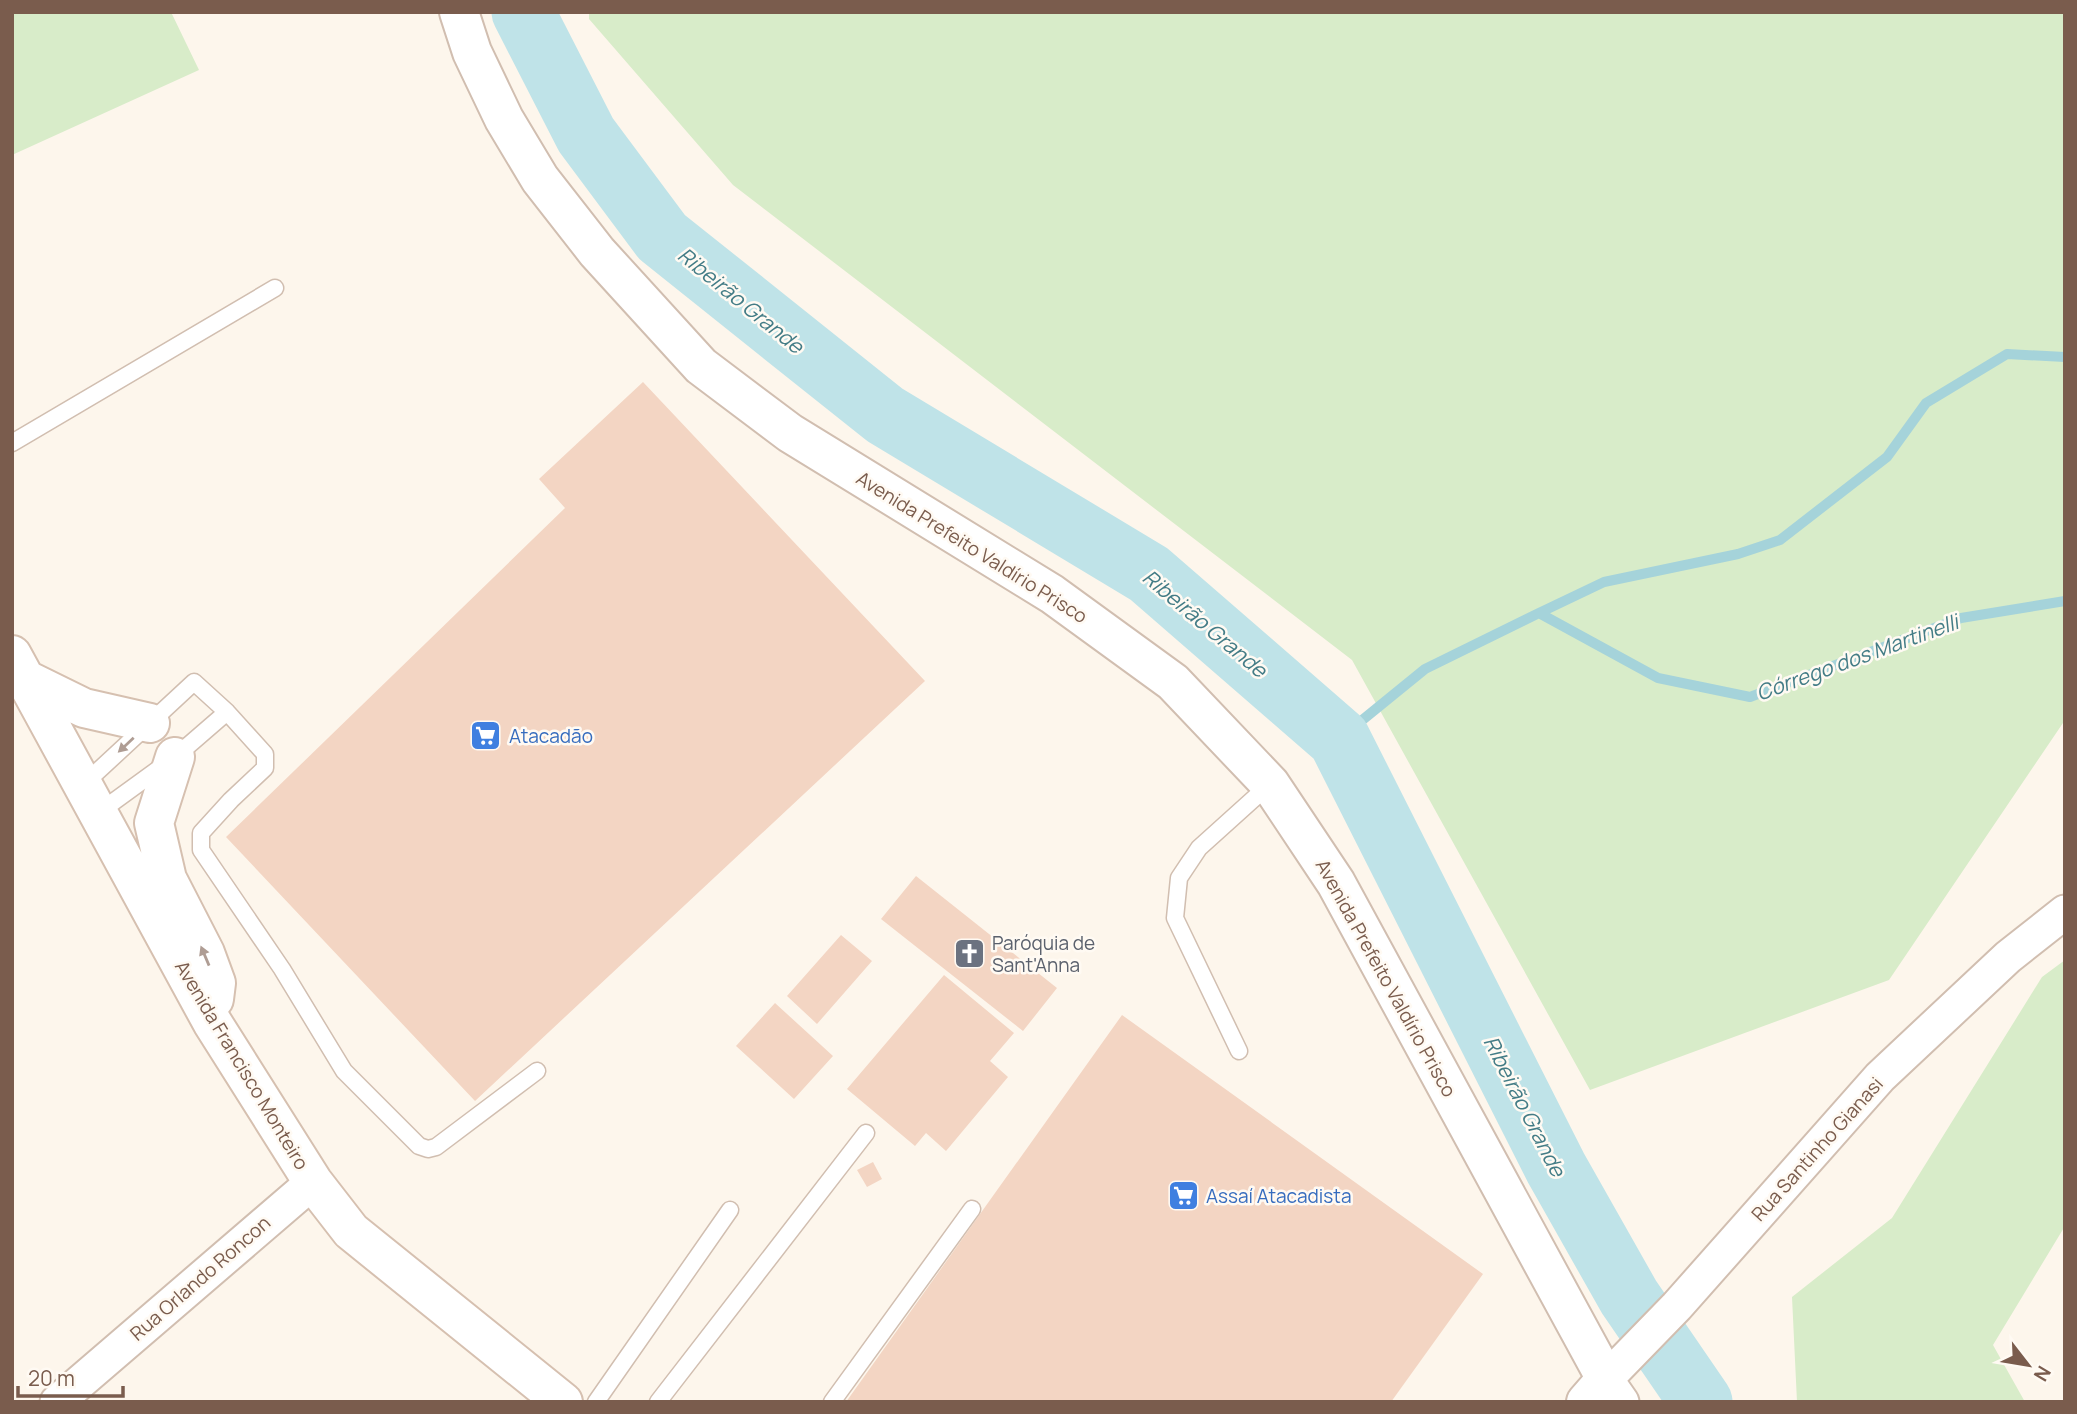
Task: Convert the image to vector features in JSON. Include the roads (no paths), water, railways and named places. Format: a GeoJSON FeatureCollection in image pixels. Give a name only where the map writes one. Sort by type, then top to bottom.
{"type":"FeatureCollection","features":[{"type":"Feature","properties":{"kind":"street","name":"Avenida Prefeito Valdírio Prisco"},"geometry":{"type":"LineString","coordinates":[[459,12],[472,52],[504,118],[540,179],[597,252],[701,366],[790,432],[1052,594],[1173,682],[1270,784],[1336,883],[1610,1386]]}},
{"type":"Feature","properties":{"kind":"street"},"geometry":{"type":"LineString","coordinates":[[19,667],[84,708],[150,723]]}},
{"type":"Feature","properties":{"kind":"street","name":"Avenida Francisco Monteiro"},"geometry":{"type":"LineString","coordinates":[[19,667],[212,1022],[313,1182],[351,1231],[563,1402]]}},
{"type":"Feature","properties":{"kind":"street"},"geometry":{"type":"LineString","coordinates":[[175,757],[154,823],[167,879],[205,953],[216,983],[212,1022]]}},
{"type":"Feature","properties":{"kind":"street","name":"Rua Santinho Gianasi"},"geometry":{"type":"LineString","coordinates":[[1610,1386],[1677,1306],[1880,1077],[2008,957],[2065,912]]}},
{"type":"Feature","properties":{"kind":"street","name":"Rua Orlando Roncon"},"geometry":{"type":"LineString","coordinates":[[57,1402],[313,1182]]}},
{"type":"Feature","properties":{"kind":"lane"},"geometry":{"type":"LineString","coordinates":[[12,443],[275,288]]}},
{"type":"Feature","properties":{"kind":"lane"},"geometry":{"type":"LineString","coordinates":[[90,799],[150,723],[194,682],[227,712],[265,754],[265,768],[201,833],[201,850],[282,969],[344,1071],[419,1146],[428,1149],[436,1147],[537,1071]]}},
{"type":"Feature","properties":{"kind":"lane"},"geometry":{"type":"LineString","coordinates":[[90,799],[175,757],[227,712]]}},
{"type":"Feature","properties":{"kind":"lane"},"geometry":{"type":"LineString","coordinates":[[1239,1051],[1175,918],[1179,878],[1199,848],[1270,784]]}},
{"type":"Feature","properties":{"kind":"lane"},"geometry":{"type":"LineString","coordinates":[[658,1402],[866,1133]]}},
{"type":"Feature","properties":{"kind":"lane"},"geometry":{"type":"LineString","coordinates":[[832,1402],[972,1209]]}},
{"type":"Feature","properties":{"kind":"lane"},"geometry":{"type":"LineString","coordinates":[[596,1402],[730,1210]]}},
{"type":"Feature","properties":{"kind":"waterway","name":"Ribeirão Grande"},"geometry":{"type":"LineString","coordinates":[[523,12],[586,135],[662,237],[885,415],[1149,574],[1339,739],[1556,1168],[1629,1297],[1701,1402]]}},
{"type":"Feature","properties":{"kind":"waterway","name":"Córrego dos Martinelli"},"geometry":{"type":"LineString","coordinates":[[1539,613],[1604,582],[1738,554],[1780,540],[1887,457],[1926,403],[2007,354],[2065,357]]}},
{"type":"Feature","properties":{"kind":"waterway","name":"Córrego dos Martinelli"},"geometry":{"type":"LineString","coordinates":[[1339,739],[1425,669],[1539,613],[1658,678],[1750,697],[1961,618],[2065,601]]}},
{"type":"Feature","properties":{"kind":"waterway","name":"Ribeirão Grande"},"geometry":{"type":"LineString","coordinates":[[1692,1402],[1697,1395]]}},
{"type":"Feature","properties":{"kind":"place","name":"Atacadão"},"geometry":{"type":"Point","coordinates":[486,736]}},
{"type":"Feature","properties":{"kind":"place","name":"Paróquia de Sant'Anna"},"geometry":{"type":"Point","coordinates":[969,954]}},
{"type":"Feature","properties":{"kind":"place","name":"Assaí Atacadista"},"geometry":{"type":"Point","coordinates":[1183,1196]}}]}
